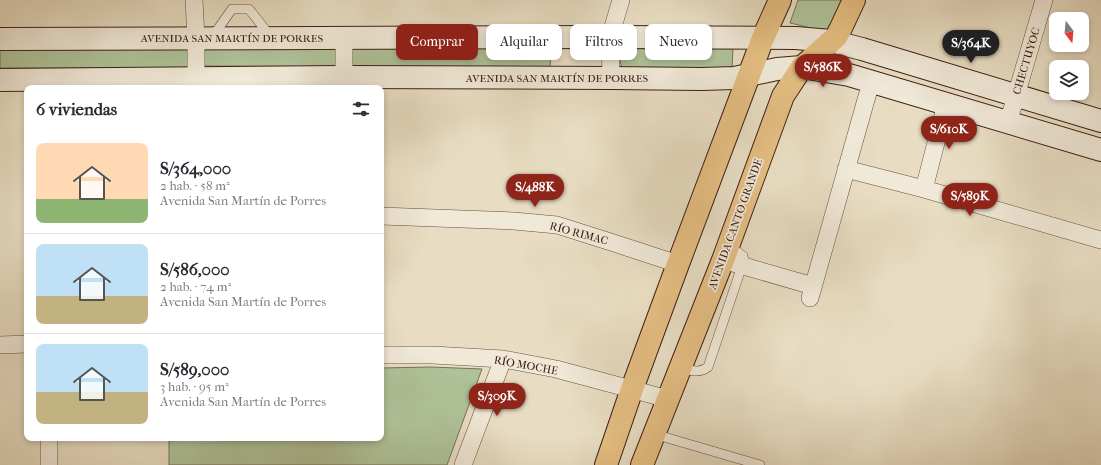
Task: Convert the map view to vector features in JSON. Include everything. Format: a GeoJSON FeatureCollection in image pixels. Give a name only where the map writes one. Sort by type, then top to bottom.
{"type":"FeatureCollection","features":[{"type":"Feature","properties":{"kind":"main road"},"geometry":{"type":"LineString","coordinates":[[606,465],[678,264],[763,38],[780,0]]}},
{"type":"Feature","properties":{"kind":"main road","name":"AVENIDA CANTO GRANDE"},"geometry":{"type":"LineString","coordinates":[[642,465],[680,368],[731,257],[783,96],[802,67],[831,41],[840,30],[854,0]]}},
{"type":"Feature","properties":{"kind":"main road","name":"AVENIDA SAN MARTÍN DE PORRES"},"geometry":{"type":"LineString","coordinates":[[0,39],[570,37]]}},
{"type":"Feature","properties":{"kind":"main road","name":"AVENIDA SAN MARTÍN DE PORRES"},"geometry":{"type":"LineString","coordinates":[[637,37],[796,38],[831,41],[862,48],[1015,96],[1101,121]]}},
{"type":"Feature","properties":{"kind":"main road","name":"AVENIDA SAN MARTÍN DE PORRES"},"geometry":{"type":"LineString","coordinates":[[0,80],[52,84],[196,79],[344,82],[611,78],[702,79],[734,78],[777,69],[802,67],[849,75],[1101,150]]}},
{"type":"Feature","properties":{"kind":"main road"},"geometry":{"type":"LineString","coordinates":[[613,465],[620,463],[629,465]]}},
{"type":"Feature","properties":{"kind":"street"},"geometry":{"type":"LineString","coordinates":[[194,0],[204,38],[196,79]]}},
{"type":"Feature","properties":{"kind":"street"},"geometry":{"type":"LineString","coordinates":[[614,24],[621,0]]}},
{"type":"Feature","properties":{"kind":"street","name":"CHECTUYOC"},"geometry":{"type":"LineString","coordinates":[[1008,123],[1044,0]]}},
{"type":"Feature","properties":{"kind":"street"},"geometry":{"type":"LineString","coordinates":[[344,38],[344,82]]}},
{"type":"Feature","properties":{"kind":"street"},"geometry":{"type":"LineString","coordinates":[[611,60],[611,78]]}},
{"type":"Feature","properties":{"kind":"street"},"geometry":{"type":"LineString","coordinates":[[731,257],[812,292],[871,82]]}},
{"type":"Feature","properties":{"kind":"street"},"geometry":{"type":"LineString","coordinates":[[924,189],[946,104]]}},
{"type":"Feature","properties":{"kind":"street"},"geometry":{"type":"LineString","coordinates":[[846,169],[924,189],[1101,240]]}},
{"type":"Feature","properties":{"kind":"street","name":"RÍO RIMAC"},"geometry":{"type":"LineString","coordinates":[[384,216],[514,221],[557,226],[678,264]]}},
{"type":"Feature","properties":{"kind":"street"},"geometry":{"type":"LineString","coordinates":[[0,345],[24,344]]}},
{"type":"Feature","properties":{"kind":"street","name":"RÍO MOCHE"},"geometry":{"type":"LineString","coordinates":[[384,355],[433,355],[503,359],[556,369],[668,399]]}},
{"type":"Feature","properties":{"kind":"street"},"geometry":{"type":"LineString","coordinates":[[463,465],[503,359]]}},
{"type":"Feature","properties":{"kind":"street"},"geometry":{"type":"LineString","coordinates":[[49,465],[50,441]]}},
{"type":"Feature","properties":{"kind":"lane"},"geometry":{"type":"LineString","coordinates":[[204,38],[232,9],[249,9],[272,38]]}},
{"type":"Feature","properties":{"kind":"lane"},"geometry":{"type":"LineString","coordinates":[[654,434],[760,465]]}},
{"type":"Feature","properties":{"kind":"green space"},"geometry":{"type":"Polygon","coordinates":[[[798,0],[849,0],[834,33],[790,23],[798,0]]]}},
{"type":"Feature","properties":{"kind":"green space"},"geometry":{"type":"Polygon","coordinates":[[[184,44],[190,55],[187,68],[0,68],[0,45],[184,44]]]}},
{"type":"Feature","properties":{"kind":"green space"},"geometry":{"type":"Polygon","coordinates":[[[637,45],[645,45],[645,60],[712,60],[712,47],[733,47],[732,69],[622,68],[620,60],[637,60],[637,45]]]}},
{"type":"Feature","properties":{"kind":"green space"},"geometry":{"type":"Polygon","coordinates":[[[208,46],[396,47],[396,60],[478,60],[478,48],[486,48],[486,60],[550,60],[550,68],[205,66],[202,60],[203,50],[208,46]]]}},
{"type":"Feature","properties":{"kind":"green space"},"geometry":{"type":"Polygon","coordinates":[[[431,367],[482,369],[447,465],[169,465],[169,441],[384,441],[384,368],[431,367]]]}}]}
